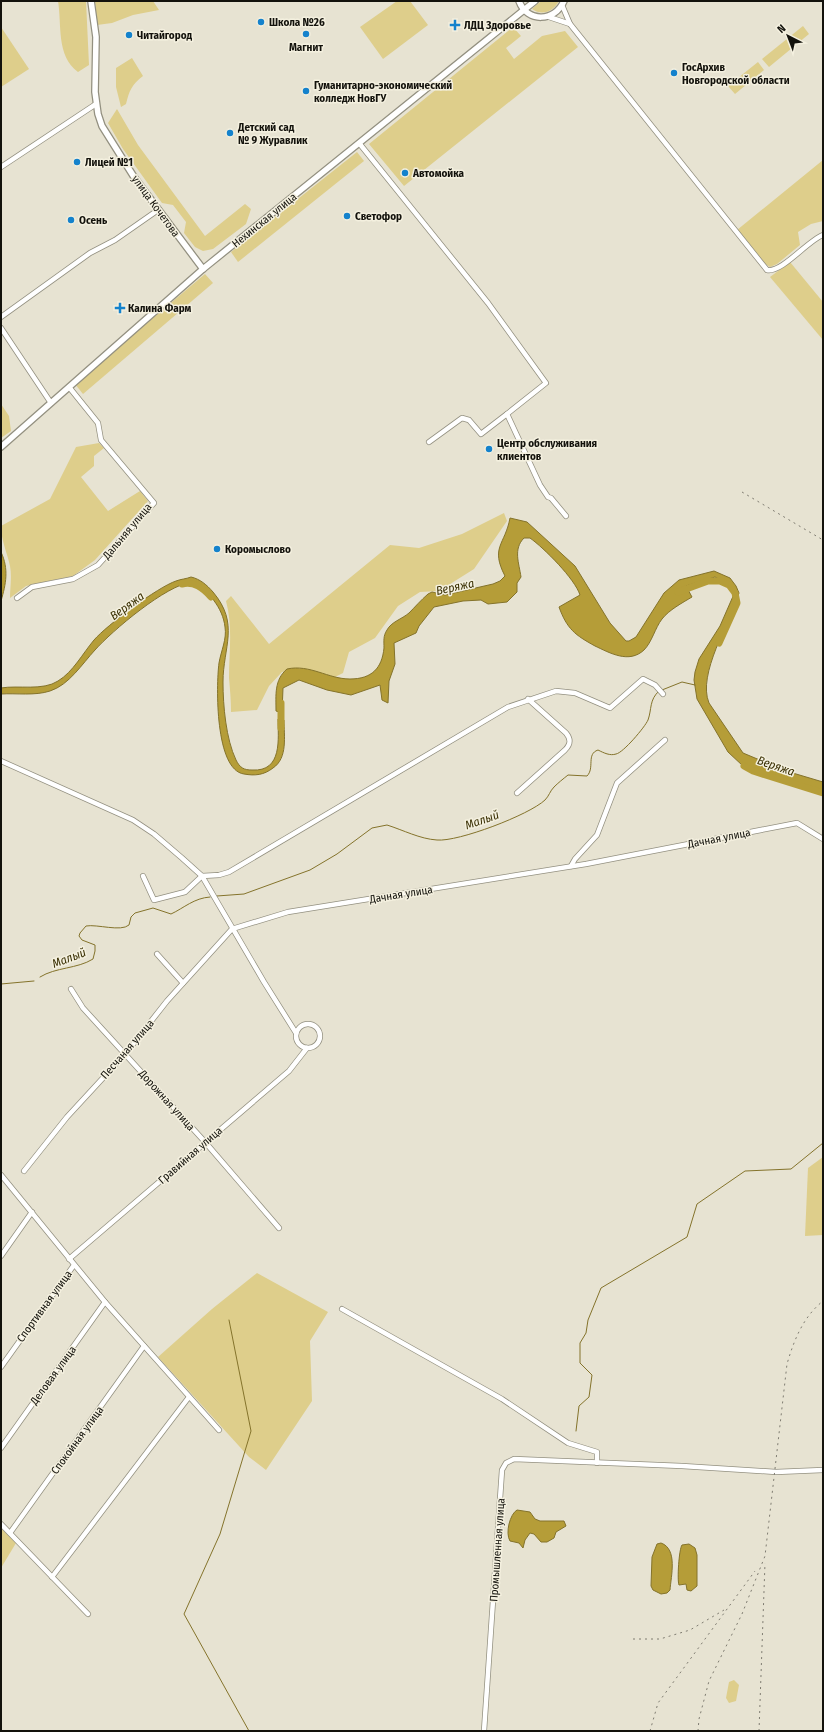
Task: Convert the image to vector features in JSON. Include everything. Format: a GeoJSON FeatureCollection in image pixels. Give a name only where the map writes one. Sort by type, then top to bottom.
{"type":"FeatureCollection","features":[{"type":"Feature","properties":{"kind":"main road","name":"улица Кочетова"},"geometry":{"type":"LineString","coordinates":[[91,1],[96,37],[96,104],[106,134],[158,210],[203,269]]}},
{"type":"Feature","properties":{"kind":"main road"},"geometry":{"type":"LineString","coordinates":[[519,1],[524,10],[536,17],[549,17],[554,14],[563,3]]}},
{"type":"Feature","properties":{"kind":"main road","name":"Нехинская улица"},"geometry":{"type":"LineString","coordinates":[[1,446],[203,269],[535,1]]}},
{"type":"Feature","properties":{"kind":"street"},"geometry":{"type":"LineString","coordinates":[[563,3],[570,24],[767,270],[776,269],[815,239],[823,235]]}},
{"type":"Feature","properties":{"kind":"street"},"geometry":{"type":"LineString","coordinates":[[549,17],[570,24]]}},
{"type":"Feature","properties":{"kind":"street"},"geometry":{"type":"LineString","coordinates":[[1,167],[96,104]]}},
{"type":"Feature","properties":{"kind":"street"},"geometry":{"type":"LineString","coordinates":[[359,143],[479,293],[546,382],[481,434],[469,420],[462,418],[429,442]]}},
{"type":"Feature","properties":{"kind":"street"},"geometry":{"type":"LineString","coordinates":[[1,317],[90,253],[114,240],[158,210]]}},
{"type":"Feature","properties":{"kind":"street"},"geometry":{"type":"LineString","coordinates":[[1,328],[51,403]]}},
{"type":"Feature","properties":{"kind":"street","name":"Дальняя улица"},"geometry":{"type":"LineString","coordinates":[[17,598],[32,587],[74,579],[98,565],[154,503],[101,440],[98,424],[69,387]]}},
{"type":"Feature","properties":{"kind":"street"},"geometry":{"type":"LineString","coordinates":[[507,414],[540,485],[548,497],[552,498],[566,516]]}},
{"type":"Feature","properties":{"kind":"street"},"geometry":{"type":"LineString","coordinates":[[143,876],[154,900],[185,892],[202,876],[219,875],[237,868],[270,846],[502,711],[528,699],[556,690],[575,693],[610,708],[643,679],[655,685],[663,694]]}},
{"type":"Feature","properties":{"kind":"street"},"geometry":{"type":"LineString","coordinates":[[517,793],[566,750],[570,743],[570,739],[566,733],[528,699]]}},
{"type":"Feature","properties":{"kind":"street"},"geometry":{"type":"LineString","coordinates":[[571,866],[575,859],[597,835],[617,783],[665,740]]}},
{"type":"Feature","properties":{"kind":"street"},"geometry":{"type":"LineString","coordinates":[[1,761],[134,820],[154,834],[202,876],[232,929],[296,1032],[298,1043],[307,1048],[314,1047],[318,1043],[319,1031],[315,1027],[306,1024],[299,1028],[296,1032]]}},
{"type":"Feature","properties":{"kind":"street","name":"Дачная улица"},"geometry":{"type":"LineString","coordinates":[[232,929],[288,912],[571,866],[797,823],[823,839]]}},
{"type":"Feature","properties":{"kind":"street","name":"Песчаная улица"},"geometry":{"type":"LineString","coordinates":[[24,1171],[67,1117],[126,1053],[183,983],[232,929]]}},
{"type":"Feature","properties":{"kind":"street"},"geometry":{"type":"LineString","coordinates":[[157,954],[183,983]]}},
{"type":"Feature","properties":{"kind":"street","name":"Дорожная улица"},"geometry":{"type":"LineString","coordinates":[[71,989],[84,1008],[205,1142],[279,1228]]}},
{"type":"Feature","properties":{"kind":"street","name":"Гравийная улица"},"geometry":{"type":"LineString","coordinates":[[69,1259],[289,1071],[307,1048]]}},
{"type":"Feature","properties":{"kind":"street"},"geometry":{"type":"LineString","coordinates":[[1,1175],[105,1302],[219,1430]]}},
{"type":"Feature","properties":{"kind":"street"},"geometry":{"type":"LineString","coordinates":[[1,1256],[32,1212]]}},
{"type":"Feature","properties":{"kind":"street","name":"Спортивная улица"},"geometry":{"type":"LineString","coordinates":[[1,1367],[74,1265]]}},
{"type":"Feature","properties":{"kind":"street","name":"Деловая улица"},"geometry":{"type":"LineString","coordinates":[[1,1448],[105,1302]]}},
{"type":"Feature","properties":{"kind":"street"},"geometry":{"type":"LineString","coordinates":[[342,1309],[502,1399],[568,1443],[597,1452],[597,1463]]}},
{"type":"Feature","properties":{"kind":"street","name":"Спокойная улица"},"geometry":{"type":"LineString","coordinates":[[10,1533],[144,1346]]}},
{"type":"Feature","properties":{"kind":"street"},"geometry":{"type":"LineString","coordinates":[[52,1577],[189,1396]]}},
{"type":"Feature","properties":{"kind":"street","name":"Промышленная улица"},"geometry":{"type":"LineString","coordinates":[[484,1731],[504,1466],[508,1461],[514,1459],[682,1466],[776,1472],[823,1470]]}},
{"type":"Feature","properties":{"kind":"street"},"geometry":{"type":"LineString","coordinates":[[1,1524],[88,1614]]}},
{"type":"Feature","properties":{"kind":"shaded area"},"geometry":{"type":"Polygon","coordinates":[[[58,1],[86,1],[89,65],[78,72],[66,58],[63,49],[58,1]]]}},
{"type":"Feature","properties":{"kind":"shaded area"},"geometry":{"type":"Polygon","coordinates":[[[95,1],[153,1],[159,10],[133,15],[112,23],[97,25],[95,1]]]}},
{"type":"Feature","properties":{"kind":"shaded area"},"geometry":{"type":"Polygon","coordinates":[[[397,1],[410,1],[428,25],[383,59],[360,27],[397,1]]]}},
{"type":"Feature","properties":{"kind":"shaded area"},"geometry":{"type":"Polygon","coordinates":[[[541,1],[559,1],[554,8],[547,12],[540,12],[532,9],[541,1]]]}},
{"type":"Feature","properties":{"kind":"shaded area"},"geometry":{"type":"Polygon","coordinates":[[[803,26],[809,34],[769,67],[762,59],[803,26]]]}},
{"type":"Feature","properties":{"kind":"shaded area"},"geometry":{"type":"Polygon","coordinates":[[[1,27],[29,69],[1,87],[1,27]]]}},
{"type":"Feature","properties":{"kind":"shaded area"},"geometry":{"type":"Polygon","coordinates":[[[513,27],[521,36],[506,48],[514,59],[542,36],[565,31],[578,47],[404,186],[369,144],[513,27]]]}},
{"type":"Feature","properties":{"kind":"shaded area"},"geometry":{"type":"Polygon","coordinates":[[[132,58],[143,76],[134,85],[126,104],[121,107],[116,87],[116,68],[132,58]]]}},
{"type":"Feature","properties":{"kind":"shaded area"},"geometry":{"type":"Polygon","coordinates":[[[758,62],[764,70],[735,94],[728,86],[758,62]]]}},
{"type":"Feature","properties":{"kind":"shaded area"},"geometry":{"type":"Polygon","coordinates":[[[117,109],[138,145],[205,236],[245,204],[251,209],[246,224],[213,249],[203,251],[195,247],[184,233],[186,222],[173,205],[162,203],[123,149],[108,123],[117,109]]]}},
{"type":"Feature","properties":{"kind":"shaded area"},"geometry":{"type":"Polygon","coordinates":[[[357,152],[364,161],[238,262],[231,252],[357,152]]]}},
{"type":"Feature","properties":{"kind":"shaded area"},"geometry":{"type":"Polygon","coordinates":[[[823,160],[823,221],[811,224],[798,232],[800,245],[777,264],[770,267],[765,264],[737,230],[823,160]]]}},
{"type":"Feature","properties":{"kind":"shaded area"},"geometry":{"type":"Polygon","coordinates":[[[790,262],[823,302],[823,340],[770,277],[790,262]]]}},
{"type":"Feature","properties":{"kind":"shaded area"},"geometry":{"type":"Polygon","coordinates":[[[205,274],[213,283],[83,394],[75,384],[205,274]]]}},
{"type":"Feature","properties":{"kind":"shaded area"},"geometry":{"type":"Polygon","coordinates":[[[1,404],[9,416],[11,431],[1,438],[1,404]]]}},
{"type":"Feature","properties":{"kind":"shaded area"},"geometry":{"type":"Polygon","coordinates":[[[99,443],[104,448],[94,456],[94,466],[81,477],[108,511],[140,491],[148,501],[95,560],[73,576],[26,586],[10,598],[11,570],[3,541],[1,526],[50,499],[76,447],[99,443]]]}},
{"type":"Feature","properties":{"kind":"shaded area"},"geometry":{"type":"Polygon","coordinates":[[[504,513],[507,521],[474,569],[439,591],[420,592],[398,606],[375,638],[349,652],[343,673],[335,677],[299,668],[282,672],[269,686],[257,710],[231,712],[229,678],[230,630],[226,601],[231,596],[269,644],[390,545],[419,548],[462,534],[504,513]]]}},
{"type":"Feature","properties":{"kind":"shaded area"},"geometry":{"type":"Polygon","coordinates":[[[510,518],[527,522],[575,566],[610,623],[626,641],[636,637],[664,593],[679,580],[714,571],[730,578],[739,593],[711,663],[707,678],[706,691],[709,703],[743,753],[786,771],[823,782],[823,791],[781,780],[743,766],[728,752],[697,699],[694,680],[695,672],[699,659],[720,626],[734,594],[730,585],[715,577],[686,586],[692,597],[665,616],[644,650],[632,656],[620,656],[595,646],[572,631],[565,621],[559,607],[580,595],[577,588],[551,556],[530,538],[524,538],[519,547],[518,556],[521,577],[517,583],[517,592],[507,602],[488,604],[481,600],[463,601],[434,607],[419,626],[416,633],[394,643],[395,664],[389,681],[388,703],[382,700],[380,685],[351,695],[327,690],[299,680],[283,688],[282,713],[276,711],[276,694],[278,683],[283,673],[287,669],[303,668],[334,677],[350,679],[364,677],[374,671],[381,661],[384,648],[384,636],[389,627],[409,613],[428,594],[432,592],[445,595],[500,581],[505,576],[499,558],[499,552],[510,518]]]}},
{"type":"Feature","properties":{"kind":"shaded area"},"geometry":{"type":"Polygon","coordinates":[[[1,552],[4,558],[6,576],[1,601],[1,552]]]}},
{"type":"Feature","properties":{"kind":"shaded area"},"geometry":{"type":"Polygon","coordinates":[[[191,577],[200,581],[211,589],[226,615],[228,636],[223,682],[224,712],[227,732],[233,752],[241,767],[247,770],[252,770],[262,769],[269,766],[274,760],[277,752],[278,719],[284,720],[283,753],[278,764],[270,770],[259,774],[244,774],[234,769],[227,758],[220,726],[218,707],[218,674],[225,636],[224,620],[214,600],[198,585],[192,582],[168,591],[140,610],[103,642],[75,674],[57,688],[44,693],[1,694],[1,688],[38,687],[58,681],[73,668],[94,640],[121,616],[157,591],[178,580],[191,577]]]}},
{"type":"Feature","properties":{"kind":"shaded area"},"geometry":{"type":"Polygon","coordinates":[[[823,1157],[823,1235],[805,1236],[808,1168],[823,1157]]]}},
{"type":"Feature","properties":{"kind":"shaded area"},"geometry":{"type":"Polygon","coordinates":[[[257,1273],[328,1312],[310,1341],[312,1401],[266,1470],[249,1457],[158,1357],[212,1309],[257,1273]]]}},
{"type":"Feature","properties":{"kind":"shaded area"},"geometry":{"type":"Polygon","coordinates":[[[517,1510],[530,1512],[535,1519],[540,1521],[564,1521],[566,1526],[556,1532],[554,1538],[547,1542],[541,1542],[534,1534],[530,1533],[525,1540],[523,1548],[519,1543],[510,1541],[508,1533],[510,1519],[517,1510]]]}},
{"type":"Feature","properties":{"kind":"shaded area"},"geometry":{"type":"Polygon","coordinates":[[[1,1528],[16,1543],[1,1568],[1,1528]]]}},
{"type":"Feature","properties":{"kind":"shaded area"},"geometry":{"type":"Polygon","coordinates":[[[661,1543],[670,1551],[672,1557],[672,1571],[670,1590],[667,1593],[661,1594],[653,1590],[651,1586],[652,1557],[657,1544],[661,1543]]]}},
{"type":"Feature","properties":{"kind":"shaded area"},"geometry":{"type":"Polygon","coordinates":[[[689,1544],[695,1548],[697,1555],[697,1586],[691,1591],[687,1590],[686,1584],[679,1585],[678,1577],[679,1558],[682,1545],[689,1544]]]}},
{"type":"Feature","properties":{"kind":"shaded area"},"geometry":{"type":"Polygon","coordinates":[[[734,1680],[739,1685],[736,1701],[729,1703],[726,1698],[729,1682],[734,1680]]]}},
{"type":"Feature","properties":{"kind":"waterway","name":"Веряжа"},"geometry":{"type":"LineString","coordinates":[[678,592],[708,581],[720,581],[729,585],[735,593],[737,603],[719,643]]}},
{"type":"Feature","properties":{"kind":"waterway","name":"Веряжа"},"geometry":{"type":"LineString","coordinates":[[182,584],[194,584],[211,597]]}},
{"type":"Feature","properties":{"kind":"waterway","name":"Малый"},"geometry":{"type":"LineString","coordinates":[[662,690],[682,682],[695,685]]}},
{"type":"Feature","properties":{"kind":"waterway","name":"Малый"},"geometry":{"type":"LineString","coordinates":[[217,896],[244,894],[310,870],[337,854],[372,828],[387,825],[424,838],[437,840],[460,837],[509,820],[537,806],[545,800],[554,787],[568,775],[587,776],[594,752],[598,750],[614,755],[624,749],[634,739],[648,720],[652,701],[659,691]]}},
{"type":"Feature","properties":{"kind":"waterway","name":"Веряжа"},"geometry":{"type":"LineString","coordinates":[[281,703],[281,728]]}},
{"type":"Feature","properties":{"kind":"waterway","name":"Веряжа"},"geometry":{"type":"LineString","coordinates":[[744,766],[753,771],[823,793]]}},
{"type":"Feature","properties":{"kind":"waterway","name":"Малый"},"geometry":{"type":"LineString","coordinates":[[40,977],[53,971],[80,965],[93,959],[95,945],[82,940],[79,936],[86,926],[115,928],[125,927],[129,925],[131,917],[135,913],[153,908],[171,914],[194,901],[210,897]]}},
{"type":"Feature","properties":{"kind":"waterway","name":"Малый"},"geometry":{"type":"LineString","coordinates":[[1,984],[34,981]]}},
{"type":"Feature","properties":{"kind":"waterway"},"geometry":{"type":"LineString","coordinates":[[576,1431],[579,1406],[589,1397],[592,1375],[580,1363],[580,1343],[586,1333],[588,1320],[601,1288],[687,1237],[697,1204],[745,1171],[791,1169],[823,1143]]}},
{"type":"Feature","properties":{"kind":"waterway"},"geometry":{"type":"LineString","coordinates":[[229,1320],[251,1431],[220,1534],[184,1614],[249,1731]]}},
{"type":"Feature","properties":{"kind":"railway"},"geometry":{"type":"LineString","coordinates":[[742,492],[823,540]]}},
{"type":"Feature","properties":{"kind":"railway"},"geometry":{"type":"LineString","coordinates":[[698,1731],[699,1719],[709,1681],[742,1614],[765,1556],[787,1364],[800,1330],[810,1314],[823,1301]]}},
{"type":"Feature","properties":{"kind":"railway"},"geometry":{"type":"LineString","coordinates":[[759,1731],[765,1563]]}},
{"type":"Feature","properties":{"kind":"railway"},"geometry":{"type":"LineString","coordinates":[[650,1731],[658,1703],[755,1571]]}},
{"type":"Feature","properties":{"kind":"railway"},"geometry":{"type":"LineString","coordinates":[[633,1639],[660,1639],[690,1630],[724,1610]]}},
{"type":"Feature","properties":{"kind":"place","name":"Школа №26"},"geometry":{"type":"Point","coordinates":[261,22]}},
{"type":"Feature","properties":{"kind":"place","name":"ЛДЦ Здоровье"},"geometry":{"type":"Point","coordinates":[455,25]}},
{"type":"Feature","properties":{"kind":"place","name":"Магнит"},"geometry":{"type":"Point","coordinates":[306,34]}},
{"type":"Feature","properties":{"kind":"place","name":"Читайгород"},"geometry":{"type":"Point","coordinates":[129,35]}},
{"type":"Feature","properties":{"kind":"place","name":"ГосАрхив Новгородской области"},"geometry":{"type":"Point","coordinates":[674,73]}},
{"type":"Feature","properties":{"kind":"place","name":"Гуманитарно-экономический колледж НовГУ"},"geometry":{"type":"Point","coordinates":[306,91]}},
{"type":"Feature","properties":{"kind":"place","name":"Детский сад № 9 Журавлик"},"geometry":{"type":"Point","coordinates":[230,133]}},
{"type":"Feature","properties":{"kind":"place","name":"Лицей №1"},"geometry":{"type":"Point","coordinates":[77,162]}},
{"type":"Feature","properties":{"kind":"place","name":"Автомойка"},"geometry":{"type":"Point","coordinates":[405,173]}},
{"type":"Feature","properties":{"kind":"place","name":"Светофор"},"geometry":{"type":"Point","coordinates":[347,216]}},
{"type":"Feature","properties":{"kind":"place","name":"Осень"},"geometry":{"type":"Point","coordinates":[71,220]}},
{"type":"Feature","properties":{"kind":"place","name":"Калина Фарм"},"geometry":{"type":"Point","coordinates":[120,308]}},
{"type":"Feature","properties":{"kind":"place","name":"Центр обслуживания клиентов"},"geometry":{"type":"Point","coordinates":[489,449]}},
{"type":"Feature","properties":{"kind":"place","name":"Коромыслово"},"geometry":{"type":"Point","coordinates":[217,549]}}]}
